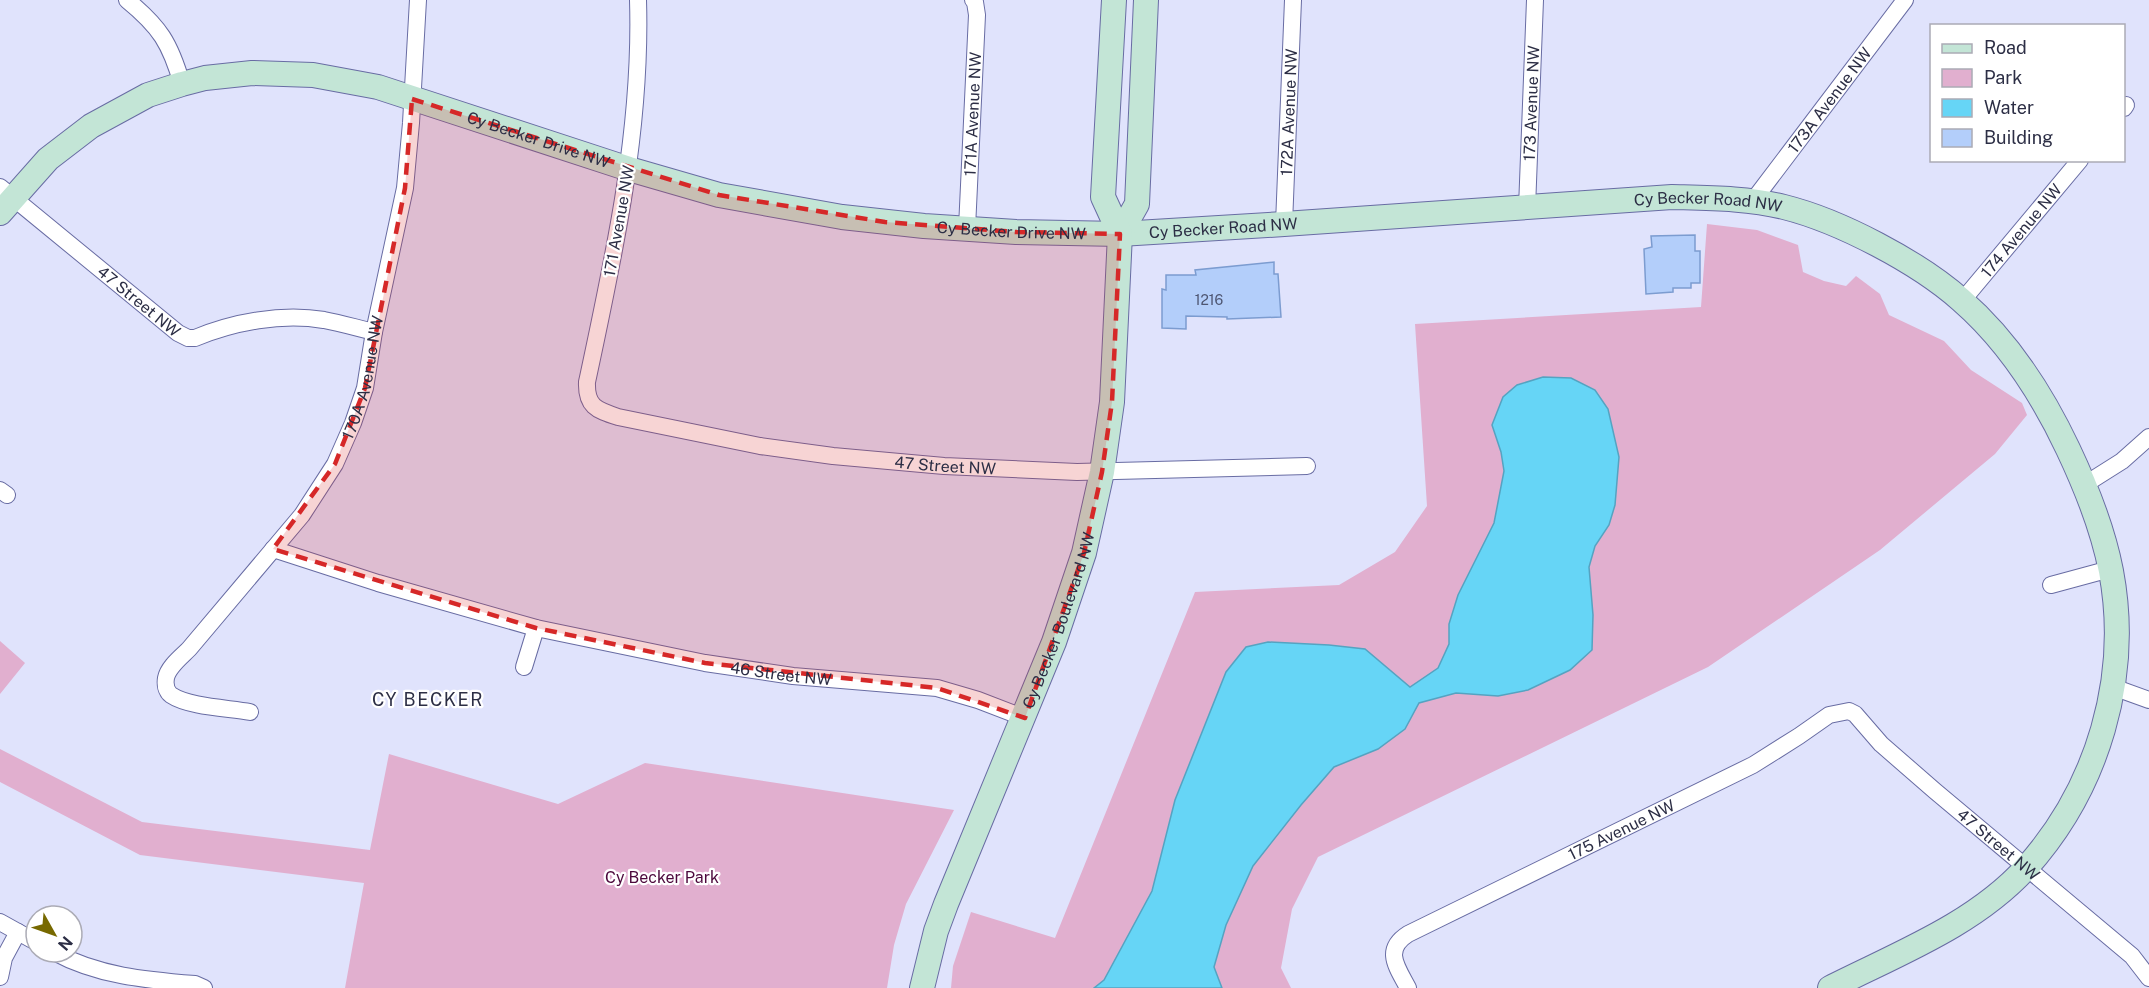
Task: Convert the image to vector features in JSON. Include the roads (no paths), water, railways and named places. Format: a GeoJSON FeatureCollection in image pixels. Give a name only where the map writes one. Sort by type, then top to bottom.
{"type":"FeatureCollection","features":[{"type":"Feature","properties":{"kind":"street"},"geometry":{"type":"LineString","coordinates":[[127,0],[155,25],[167,42],[174,56],[182,84]]}},
{"type":"Feature","properties":{"kind":"street","name":"170A Avenue NW"},"geometry":{"type":"LineString","coordinates":[[250,712],[198,704],[170,694],[166,687],[166,676],[302,514],[335,464],[353,423],[365,388],[374,332],[405,188],[418,0]]}},
{"type":"Feature","properties":{"kind":"street","name":"171 Avenue NW"},"geometry":{"type":"LineString","coordinates":[[591,404],[587,395],[587,382],[629,169],[640,50],[638,0]]}},
{"type":"Feature","properties":{"kind":"street","name":"171A Avenue NW"},"geometry":{"type":"LineString","coordinates":[[967,228],[977,15],[973,0]]}},
{"type":"Feature","properties":{"kind":"street","name":"Cy Becker Boulevard NW"},"geometry":{"type":"LineString","coordinates":[[1114,0],[1103,197],[1120,234]]}},
{"type":"Feature","properties":{"kind":"street","name":"Cy Becker Boulevard NW"},"geometry":{"type":"LineString","coordinates":[[922,988],[936,931],[946,904],[1025,718],[1084,553],[1102,472],[1112,402],[1120,234],[1137,204],[1146,0]]}},
{"type":"Feature","properties":{"kind":"street","name":"172A Avenue NW"},"geometry":{"type":"LineString","coordinates":[[1284,224],[1293,0]]}},
{"type":"Feature","properties":{"kind":"street","name":"173 Avenue NW"},"geometry":{"type":"LineString","coordinates":[[1527,208],[1535,0]]}},
{"type":"Feature","properties":{"kind":"street","name":"173A Avenue NW"},"geometry":{"type":"LineString","coordinates":[[1752,202],[1905,0]]}},
{"type":"Feature","properties":{"kind":"street","name":"Cy Becker Drive NW"},"geometry":{"type":"LineString","coordinates":[[4,199],[48,159],[91,126],[148,95],[206,78],[252,73],[313,75],[378,87],[629,169],[719,195],[802,210],[905,224],[1016,232],[1120,234]]}},
{"type":"Feature","properties":{"kind":"street","name":"174 Avenue NW"},"geometry":{"type":"LineString","coordinates":[[1962,301],[2078,162]]}},
{"type":"Feature","properties":{"kind":"street","name":"Cy Becker Road NW"},"geometry":{"type":"LineString","coordinates":[[1120,234],[1672,197],[1730,199],[1785,207],[1846,230],[1909,262],[1962,301],[2007,350],[2035,387],[2058,428],[2084,484],[2110,569],[2117,621],[2113,687],[2101,738],[2080,789],[2052,836],[2025,869],[1995,897],[1960,922],[1830,988]]}},
{"type":"Feature","properties":{"kind":"street","name":"47 Street NW"},"geometry":{"type":"LineString","coordinates":[[4,199],[178,333],[188,338],[195,338],[238,323],[281,318],[322,320],[374,332]]}},
{"type":"Feature","properties":{"kind":"street","name":"47 Street NW"},"geometry":{"type":"LineString","coordinates":[[591,404],[604,413],[618,417],[760,446],[822,455],[1052,472],[1307,466]]}},
{"type":"Feature","properties":{"kind":"street"},"geometry":{"type":"LineString","coordinates":[[2084,484],[2122,461],[2149,437]]}},
{"type":"Feature","properties":{"kind":"street","name":"46 Street NW"},"geometry":{"type":"LineString","coordinates":[[273,549],[378,584],[536,628],[705,663],[793,676],[937,688],[978,700],[1025,718]]}},
{"type":"Feature","properties":{"kind":"street"},"geometry":{"type":"LineString","coordinates":[[2051,585],[2110,569]]}},
{"type":"Feature","properties":{"kind":"street"},"geometry":{"type":"LineString","coordinates":[[524,667],[536,628]]}},
{"type":"Feature","properties":{"kind":"street"},"geometry":{"type":"LineString","coordinates":[[2113,687],[2149,700]]}},
{"type":"Feature","properties":{"kind":"street","name":"47 Street NW"},"geometry":{"type":"LineString","coordinates":[[1849,711],[1855,714],[1881,744],[1900,761],[2025,869],[2132,956],[2149,978]]}},
{"type":"Feature","properties":{"kind":"street","name":"175 Avenue NW"},"geometry":{"type":"LineString","coordinates":[[1408,988],[1393,957],[1394,947],[1400,939],[1753,765],[1829,715],[1849,711]]}},
{"type":"Feature","properties":{"kind":"street"},"geometry":{"type":"LineString","coordinates":[[0,922],[24,935]]}},
{"type":"Feature","properties":{"kind":"street"},"geometry":{"type":"LineString","coordinates":[[0,977],[4,958],[18,932]]}},
{"type":"Feature","properties":{"kind":"street"},"geometry":{"type":"LineString","coordinates":[[79,964],[107,973],[140,979],[195,984],[204,988]]}},
{"type":"Feature","properties":{"kind":"water"},"geometry":{"type":"Polygon","coordinates":[[[1543,377],[1571,378],[1595,390],[1608,409],[1619,457],[1615,505],[1609,525],[1595,546],[1589,567],[1593,615],[1592,650],[1570,670],[1528,690],[1498,696],[1456,693],[1419,703],[1405,729],[1378,749],[1334,767],[1253,866],[1226,925],[1214,967],[1222,988],[1094,988],[1104,980],[1152,891],[1175,800],[1226,672],[1246,647],[1268,642],[1365,649],[1410,687],[1438,668],[1449,644],[1449,624],[1458,595],[1494,523],[1504,471],[1501,452],[1492,425],[1503,397],[1517,385],[1543,377]]]}},
{"type":"Feature","properties":{"kind":"district","name":"CY BECKER"},"geometry":{"type":"Point","coordinates":[428,699]}},
{"type":"Feature","properties":{"kind":"park label","name":"Cy Becker Park"},"geometry":{"type":"Point","coordinates":[662,877]}}]}
